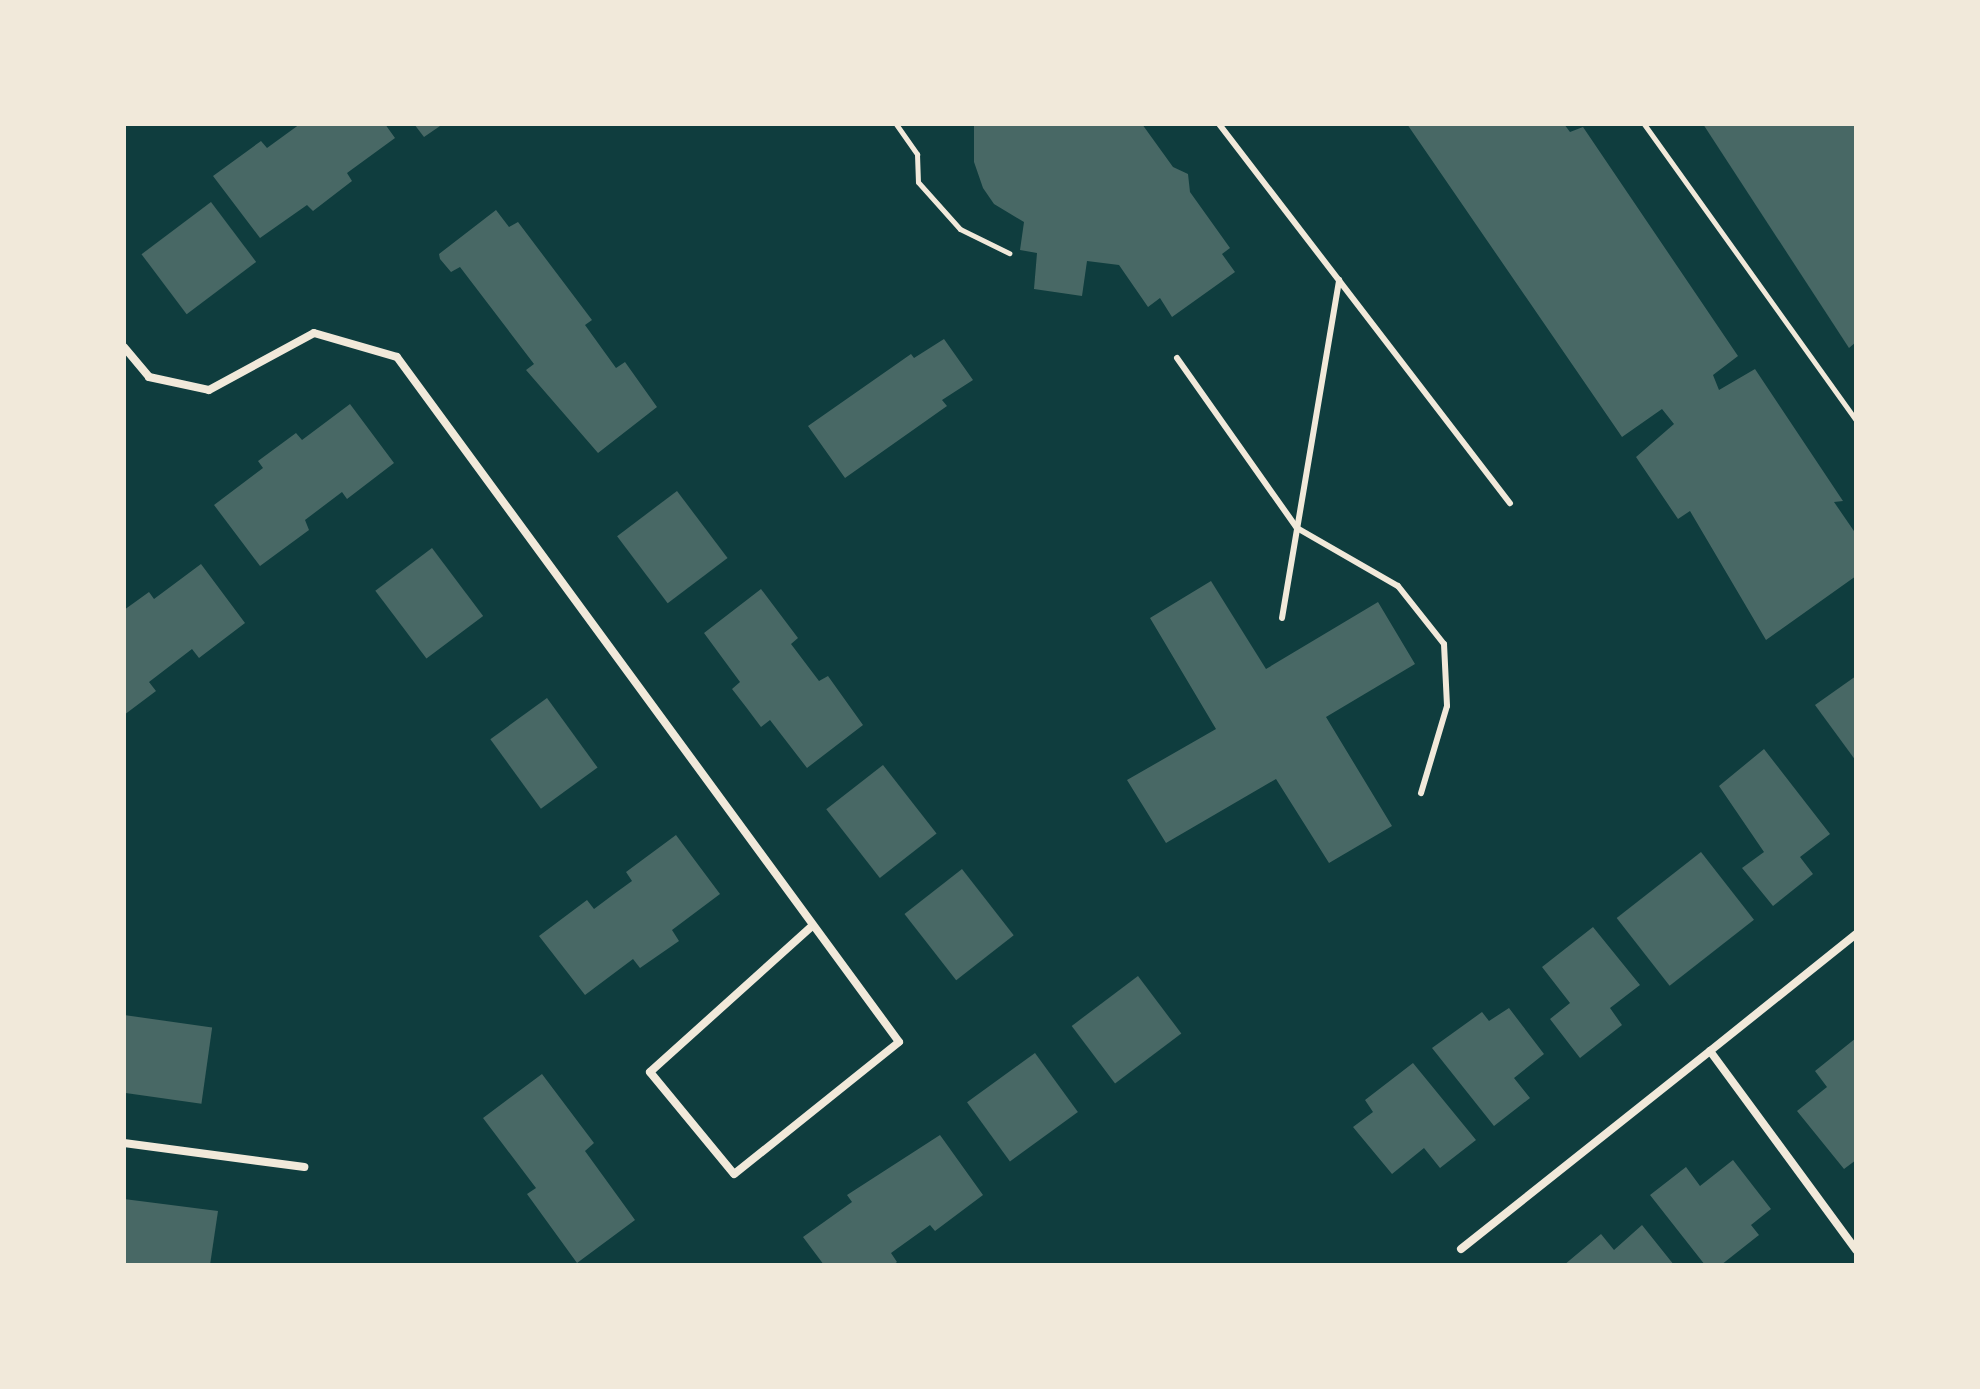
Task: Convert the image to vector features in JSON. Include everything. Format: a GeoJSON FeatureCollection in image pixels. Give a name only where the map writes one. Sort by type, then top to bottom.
{"type":"FeatureCollection","features":[{"type":"Feature","properties":{"kind":"street"},"geometry":{"type":"LineString","coordinates":[[124,347],[149,377],[209,390],[314,333],[397,357],[811,927],[899,1042],[734,1174],[650,1072],[811,927]]}},
{"type":"Feature","properties":{"kind":"street"},"geometry":{"type":"LineString","coordinates":[[1461,1249],[1856,934]]}},
{"type":"Feature","properties":{"kind":"street"},"geometry":{"type":"LineString","coordinates":[[1710,1051],[1856,1250]]}},
{"type":"Feature","properties":{"kind":"street"},"geometry":{"type":"LineString","coordinates":[[124,1143],[304,1167]]}},
{"type":"Feature","properties":{"kind":"lane"},"geometry":{"type":"LineString","coordinates":[[1219,124],[1510,503]]}},
{"type":"Feature","properties":{"kind":"lane"},"geometry":{"type":"LineString","coordinates":[[1282,618],[1339,280]]}},
{"type":"Feature","properties":{"kind":"lane"},"geometry":{"type":"LineString","coordinates":[[1177,358],[1297,528],[1398,586],[1444,644],[1447,706],[1421,793]]}},
{"type":"Feature","properties":{"kind":"path"},"geometry":{"type":"LineString","coordinates":[[896,124],[917,154],[918,182],[960,229],[1009,253]]}},
{"type":"Feature","properties":{"kind":"path"},"geometry":{"type":"LineString","coordinates":[[1644,124],[1856,420]]}},
{"type":"Feature","properties":{"kind":"building"},"geometry":{"type":"Polygon","coordinates":[[[300,124],[385,124],[395,138],[347,173],[352,181],[313,211],[307,205],[260,238],[213,176],[261,141],[267,148],[300,124]]]}},
{"type":"Feature","properties":{"kind":"building"},"geometry":{"type":"Polygon","coordinates":[[[414,124],[443,124],[424,137],[414,124]]]}},
{"type":"Feature","properties":{"kind":"building"},"geometry":{"type":"Polygon","coordinates":[[[974,124],[1142,124],[1173,167],[1188,174],[1190,192],[1230,248],[1222,254],[1235,272],[1172,317],[1160,298],[1148,307],[1119,265],[1087,261],[1082,296],[1034,289],[1037,253],[1020,250],[1024,222],[994,204],[983,188],[974,162],[974,124]]]}},
{"type":"Feature","properties":{"kind":"building"},"geometry":{"type":"Polygon","coordinates":[[[1407,124],[1564,124],[1570,132],[1583,127],[1738,356],[1713,375],[1719,390],[1755,369],[1843,501],[1834,502],[1856,534],[1856,576],[1766,640],[1690,511],[1678,519],[1636,457],[1674,424],[1662,409],[1622,437],[1407,124]]]}},
{"type":"Feature","properties":{"kind":"building"},"geometry":{"type":"Polygon","coordinates":[[[1703,124],[1856,124],[1856,342],[1849,348],[1703,124]]]}},
{"type":"Feature","properties":{"kind":"building"},"geometry":{"type":"Polygon","coordinates":[[[211,202],[256,262],[187,314],[142,254],[211,202]]]}},
{"type":"Feature","properties":{"kind":"building"},"geometry":{"type":"Polygon","coordinates":[[[496,210],[509,227],[518,222],[592,320],[585,325],[616,368],[625,362],[657,407],[598,453],[526,370],[534,364],[460,267],[451,272],[440,259],[439,254],[496,210]]]}},
{"type":"Feature","properties":{"kind":"building"},"geometry":{"type":"Polygon","coordinates":[[[944,339],[973,380],[942,400],[947,406],[845,478],[808,426],[911,354],[914,358],[944,339]]]}},
{"type":"Feature","properties":{"kind":"building"},"geometry":{"type":"Polygon","coordinates":[[[350,404],[394,463],[347,499],[342,492],[305,520],[309,530],[260,566],[214,505],[263,468],[258,461],[296,433],[302,440],[350,404]]]}},
{"type":"Feature","properties":{"kind":"building"},"geometry":{"type":"Polygon","coordinates":[[[677,491],[728,558],[668,603],[617,536],[677,491]]]}},
{"type":"Feature","properties":{"kind":"building"},"geometry":{"type":"Polygon","coordinates":[[[432,548],[483,616],[426,659],[375,591],[432,548]]]}},
{"type":"Feature","properties":{"kind":"building"},"geometry":{"type":"Polygon","coordinates":[[[201,564],[245,623],[199,658],[192,649],[149,682],[156,691],[124,715],[124,610],[149,592],[154,599],[201,564]]]}},
{"type":"Feature","properties":{"kind":"building"},"geometry":{"type":"Polygon","coordinates":[[[1211,581],[1266,669],[1378,602],[1415,664],[1326,717],[1392,826],[1329,863],[1276,779],[1166,843],[1127,780],[1216,729],[1150,618],[1211,581]]]}},
{"type":"Feature","properties":{"kind":"building"},"geometry":{"type":"Polygon","coordinates":[[[761,589],[798,638],[791,644],[819,681],[828,676],[863,725],[807,768],[770,720],[761,727],[732,689],[740,682],[704,633],[761,589]]]}},
{"type":"Feature","properties":{"kind":"building"},"geometry":{"type":"Polygon","coordinates":[[[1856,676],[1856,761],[1815,705],[1856,676]]]}},
{"type":"Feature","properties":{"kind":"building"},"geometry":{"type":"Polygon","coordinates":[[[547,698],[598,768],[541,809],[490,739],[547,698]]]}},
{"type":"Feature","properties":{"kind":"building"},"geometry":{"type":"Polygon","coordinates":[[[1764,749],[1830,834],[1800,857],[1813,874],[1773,906],[1742,868],[1764,852],[1719,786],[1764,749]]]}},
{"type":"Feature","properties":{"kind":"building"},"geometry":{"type":"Polygon","coordinates":[[[883,765],[937,834],[880,878],[826,809],[883,765]]]}},
{"type":"Feature","properties":{"kind":"building"},"geometry":{"type":"Polygon","coordinates":[[[676,835],[720,894],[672,930],[679,941],[640,968],[633,959],[585,995],[539,936],[587,900],[594,909],[632,881],[626,872],[676,835]]]}},
{"type":"Feature","properties":{"kind":"building"},"geometry":{"type":"Polygon","coordinates":[[[1701,852],[1754,920],[1670,986],[1617,918],[1701,852]]]}},
{"type":"Feature","properties":{"kind":"building"},"geometry":{"type":"Polygon","coordinates":[[[962,869],[1014,935],[956,980],[904,914],[962,869]]]}},
{"type":"Feature","properties":{"kind":"building"},"geometry":{"type":"Polygon","coordinates":[[[1593,927],[1640,985],[1610,1008],[1622,1025],[1580,1058],[1550,1019],[1570,1003],[1542,967],[1593,927]]]}},
{"type":"Feature","properties":{"kind":"building"},"geometry":{"type":"Polygon","coordinates":[[[1138,976],[1181,1034],[1115,1083],[1072,1026],[1138,976]]]}},
{"type":"Feature","properties":{"kind":"building"},"geometry":{"type":"Polygon","coordinates":[[[1509,1008],[1544,1054],[1514,1078],[1530,1098],[1494,1126],[1432,1048],[1482,1012],[1489,1021],[1509,1008]]]}},
{"type":"Feature","properties":{"kind":"building"},"geometry":{"type":"Polygon","coordinates":[[[124,1015],[212,1027],[201,1104],[124,1093],[124,1015]]]}},
{"type":"Feature","properties":{"kind":"building"},"geometry":{"type":"Polygon","coordinates":[[[1856,1038],[1856,1160],[1844,1169],[1797,1111],[1827,1087],[1815,1071],[1856,1038]]]}},
{"type":"Feature","properties":{"kind":"building"},"geometry":{"type":"Polygon","coordinates":[[[1035,1053],[1078,1112],[1010,1161],[967,1102],[1035,1053]]]}},
{"type":"Feature","properties":{"kind":"building"},"geometry":{"type":"Polygon","coordinates":[[[1413,1063],[1476,1140],[1440,1168],[1424,1148],[1392,1174],[1353,1127],[1373,1112],[1365,1100],[1413,1063]]]}},
{"type":"Feature","properties":{"kind":"building"},"geometry":{"type":"Polygon","coordinates":[[[542,1074],[594,1143],[585,1151],[635,1220],[577,1263],[527,1194],[536,1188],[483,1118],[542,1074]]]}},
{"type":"Feature","properties":{"kind":"building"},"geometry":{"type":"Polygon","coordinates":[[[940,1135],[983,1195],[935,1231],[930,1225],[891,1253],[897,1262],[893,1265],[824,1265],[803,1237],[852,1202],[847,1195],[940,1135]]]}},
{"type":"Feature","properties":{"kind":"building"},"geometry":{"type":"Polygon","coordinates":[[[1733,1160],[1771,1209],[1751,1225],[1759,1235],[1721,1265],[1705,1265],[1650,1195],[1686,1167],[1700,1186],[1733,1160]]]}},
{"type":"Feature","properties":{"kind":"building"},"geometry":{"type":"Polygon","coordinates":[[[124,1199],[218,1211],[210,1265],[124,1265],[124,1199]]]}},
{"type":"Feature","properties":{"kind":"building"},"geometry":{"type":"Polygon","coordinates":[[[1642,1225],[1674,1265],[1564,1265],[1601,1234],[1614,1250],[1642,1225]]]}}]}
